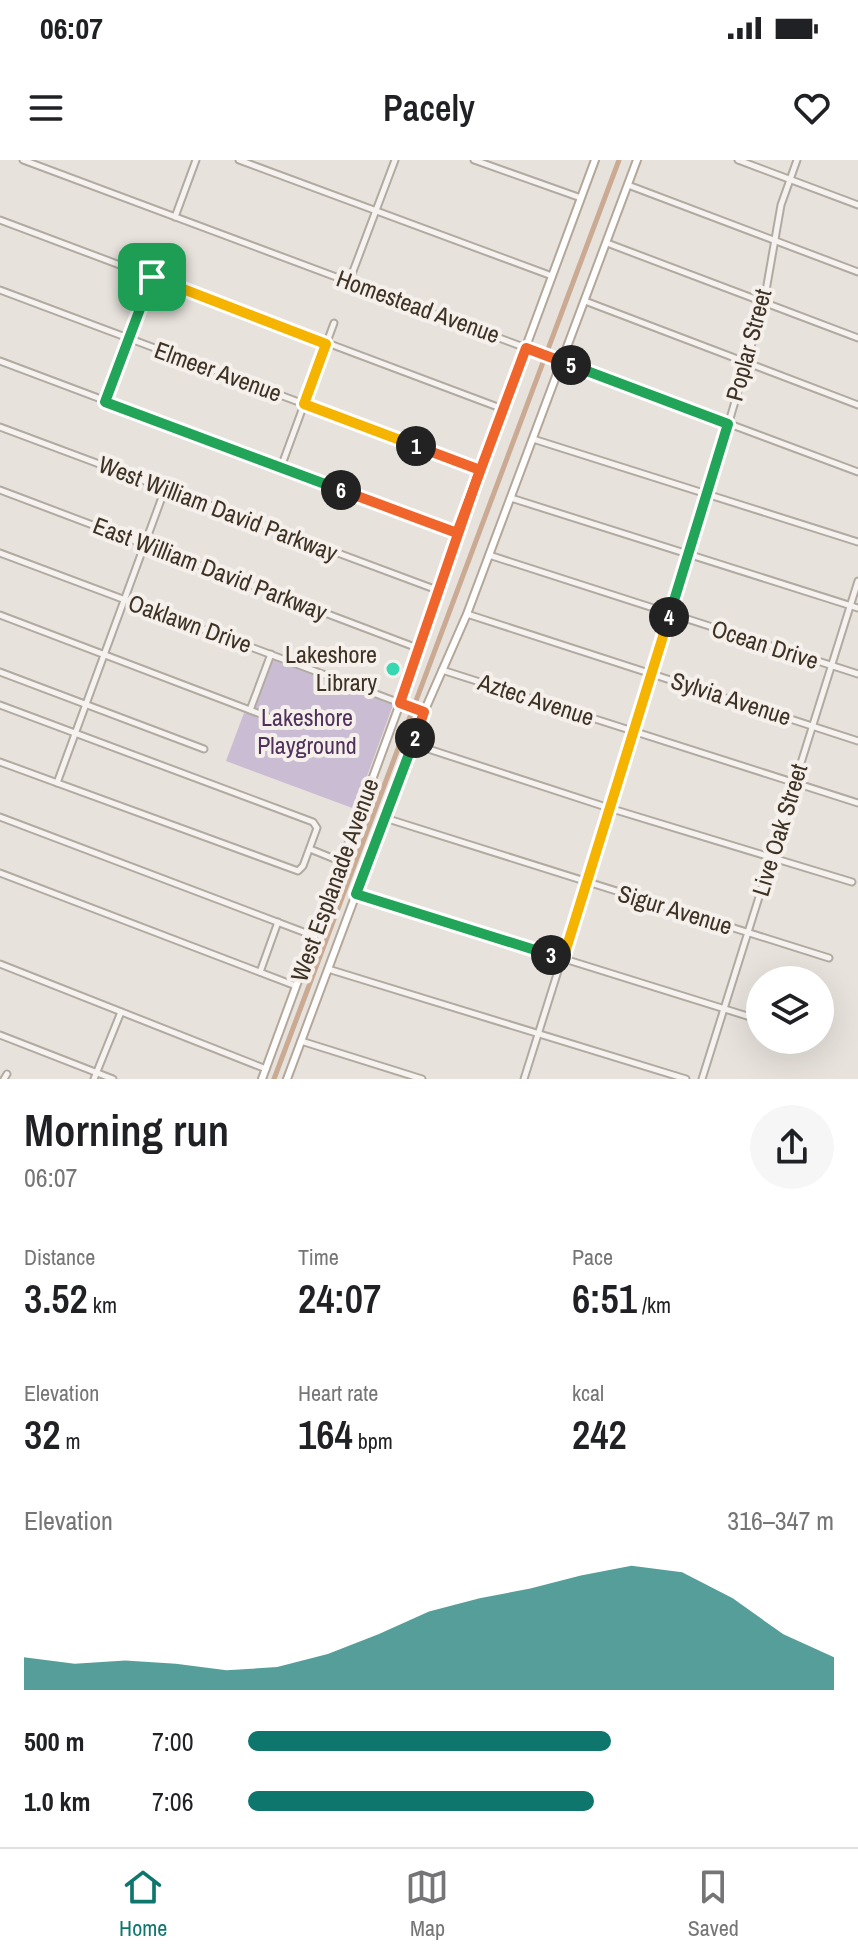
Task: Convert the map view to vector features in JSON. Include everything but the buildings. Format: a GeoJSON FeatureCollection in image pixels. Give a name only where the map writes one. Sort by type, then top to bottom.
{"type":"FeatureCollection","features":[{"type":"Feature","properties":{"kind":"main road","name":"West Esplanade Avenue"},"geometry":{"type":"LineString","coordinates":[[262,1079],[403,704],[457,533],[595,160]]}},
{"type":"Feature","properties":{"kind":"main road","name":"West Esplanade Avenue"},"geometry":{"type":"LineString","coordinates":[[287,1079],[413,744],[422,711],[467,614],[637,160]]}},
{"type":"Feature","properties":{"kind":"street","name":"Homestead Avenue"},"geometry":{"type":"LineString","coordinates":[[23,160],[858,472]]}},
{"type":"Feature","properties":{"kind":"street"},"geometry":{"type":"LineString","coordinates":[[175,217],[196,160]]}},
{"type":"Feature","properties":{"kind":"street"},"geometry":{"type":"LineString","coordinates":[[239,160],[552,276]]}},
{"type":"Feature","properties":{"kind":"street"},"geometry":{"type":"LineString","coordinates":[[349,282],[395,160]]}},
{"type":"Feature","properties":{"kind":"street"},"geometry":{"type":"LineString","coordinates":[[474,160],[581,198]]}},
{"type":"Feature","properties":{"kind":"street"},"geometry":{"type":"LineString","coordinates":[[738,160],[858,205]]}},
{"type":"Feature","properties":{"kind":"street","name":"Poplar Street"},"geometry":{"type":"LineString","coordinates":[[524,1079],[708,494],[764,302],[781,205],[797,160]]}},
{"type":"Feature","properties":{"kind":"street"},"geometry":{"type":"LineString","coordinates":[[628,185],[858,272]]}},
{"type":"Feature","properties":{"kind":"street"},"geometry":{"type":"LineString","coordinates":[[0,220],[503,409]]}},
{"type":"Feature","properties":{"kind":"street"},"geometry":{"type":"LineString","coordinates":[[607,243],[858,338]]}},
{"type":"Feature","properties":{"kind":"street"},"geometry":{"type":"LineString","coordinates":[[105,402],[163,251]]}},
{"type":"Feature","properties":{"kind":"street","name":"Elmeer Avenue"},"geometry":{"type":"LineString","coordinates":[[0,290],[480,470]]}},
{"type":"Feature","properties":{"kind":"street"},"geometry":{"type":"LineString","coordinates":[[585,301],[858,405]]}},
{"type":"Feature","properties":{"kind":"street"},"geometry":{"type":"LineString","coordinates":[[281,467],[334,323]]}},
{"type":"Feature","properties":{"kind":"street"},"geometry":{"type":"LineString","coordinates":[[0,361],[457,533]]}},
{"type":"Feature","properties":{"kind":"street","name":"West William David Parkway"},"geometry":{"type":"LineString","coordinates":[[0,427],[437,590]]}},
{"type":"Feature","properties":{"kind":"street"},"geometry":{"type":"LineString","coordinates":[[533,439],[858,542]]}},
{"type":"Feature","properties":{"kind":"street"},"geometry":{"type":"LineString","coordinates":[[57,783],[165,489]]}},
{"type":"Feature","properties":{"kind":"street","name":"East William David Parkway"},"geometry":{"type":"LineString","coordinates":[[0,490],[420,649]]}},
{"type":"Feature","properties":{"kind":"street"},"geometry":{"type":"LineString","coordinates":[[511,498],[858,608]]}},
{"type":"Feature","properties":{"kind":"street","name":"Oaklawn Drive"},"geometry":{"type":"LineString","coordinates":[[0,553],[422,711]]}},
{"type":"Feature","properties":{"kind":"street","name":"Ocean Drive"},"geometry":{"type":"LineString","coordinates":[[489,555],[858,674]]}},
{"type":"Feature","properties":{"kind":"street","name":"Live Oak Street"},"geometry":{"type":"LineString","coordinates":[[702,1079],[858,581]]}},
{"type":"Feature","properties":{"kind":"street","name":"Sylvia Avenue"},"geometry":{"type":"LineString","coordinates":[[467,614],[858,741]]}},
{"type":"Feature","properties":{"kind":"street"},"geometry":{"type":"LineString","coordinates":[[0,615],[292,726]]}},
{"type":"Feature","properties":{"kind":"street"},"geometry":{"type":"LineString","coordinates":[[254,711],[271,654]]}},
{"type":"Feature","properties":{"kind":"street","name":"Aztec Avenue"},"geometry":{"type":"LineString","coordinates":[[442,670],[858,803]]}},
{"type":"Feature","properties":{"kind":"street"},"geometry":{"type":"LineString","coordinates":[[0,672],[204,749]]}},
{"type":"Feature","properties":{"kind":"street"},"geometry":{"type":"LineString","coordinates":[[0,705],[313,822],[317,828],[302,869],[298,871],[0,762]]}},
{"type":"Feature","properties":{"kind":"street"},"geometry":{"type":"LineString","coordinates":[[413,744],[852,882]]}},
{"type":"Feature","properties":{"kind":"street"},"geometry":{"type":"LineString","coordinates":[[0,817],[314,936]]}},
{"type":"Feature","properties":{"kind":"street","name":"Sigur Avenue"},"geometry":{"type":"LineString","coordinates":[[385,818],[829,958]]}},
{"type":"Feature","properties":{"kind":"street"},"geometry":{"type":"LineString","coordinates":[[310,849],[342,862]]}},
{"type":"Feature","properties":{"kind":"street"},"geometry":{"type":"LineString","coordinates":[[0,873],[296,986]]}},
{"type":"Feature","properties":{"kind":"street"},"geometry":{"type":"LineString","coordinates":[[356,894],[746,1016]]}},
{"type":"Feature","properties":{"kind":"street"},"geometry":{"type":"LineString","coordinates":[[260,972],[278,922]]}},
{"type":"Feature","properties":{"kind":"street"},"geometry":{"type":"LineString","coordinates":[[0,964],[266,1069]]}},
{"type":"Feature","properties":{"kind":"street"},"geometry":{"type":"LineString","coordinates":[[328,969],[686,1079]]}},
{"type":"Feature","properties":{"kind":"street"},"geometry":{"type":"LineString","coordinates":[[95,1076],[121,1012]]}},
{"type":"Feature","properties":{"kind":"street"},"geometry":{"type":"LineString","coordinates":[[0,1035],[95,1076],[113,1079]]}},
{"type":"Feature","properties":{"kind":"street"},"geometry":{"type":"LineString","coordinates":[[301,1041],[422,1079]]}},
{"type":"Feature","properties":{"kind":"green space","name":"Lakeshore Playground"},"geometry":{"type":"Polygon","coordinates":[[[273,660],[393,705],[355,809],[226,761],[244,713],[252,715],[273,660]]]}},
{"type":"Feature","properties":{"kind":"waterway"},"geometry":{"type":"LineString","coordinates":[[274,1079],[619,160]]}},
{"type":"Feature","properties":{"kind":"place","name":"Lakeshore Library"},"geometry":{"type":"Point","coordinates":[393,669]}},
{"type":"Feature","properties":{"kind":"route"},"geometry":{"type":"LineString","coordinates":[[152,277],[105,402],[457,533],[480,470],[526,348],[728,424],[563,959],[356,894],[424,712],[400,703],[480,470],[304,404],[326,344],[152,277]]}}]}
